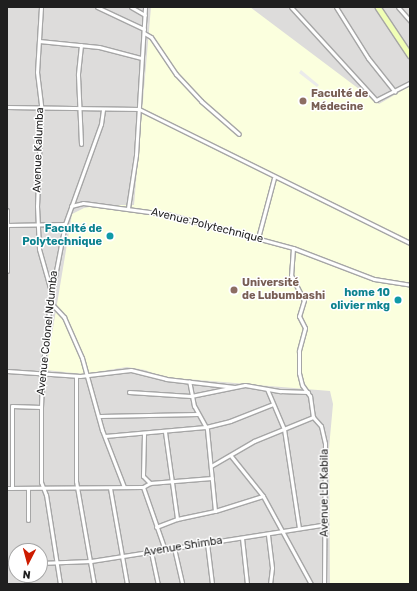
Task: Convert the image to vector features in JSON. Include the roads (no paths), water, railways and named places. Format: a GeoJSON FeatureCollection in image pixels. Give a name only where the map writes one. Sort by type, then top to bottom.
{"type":"FeatureCollection","features":[{"type":"Feature","properties":{"kind":"main road"},"geometry":{"type":"LineString","coordinates":[[378,7],[410,55]]}},
{"type":"Feature","properties":{"kind":"street","name":"Avenue Kalumba"},"geometry":{"type":"LineString","coordinates":[[41,7],[38,75],[41,107],[37,192],[39,249],[51,292]]}},
{"type":"Feature","properties":{"kind":"street"},"geometry":{"type":"LineString","coordinates":[[97,7],[144,31],[151,37],[176,74],[201,101],[239,134]]}},
{"type":"Feature","properties":{"kind":"street"},"geometry":{"type":"LineString","coordinates":[[132,7],[145,15]]}},
{"type":"Feature","properties":{"kind":"street"},"geometry":{"type":"LineString","coordinates":[[128,208],[139,109],[141,58],[146,7]]}},
{"type":"Feature","properties":{"kind":"street"},"geometry":{"type":"LineString","coordinates":[[292,7],[376,100],[395,92],[410,83]]}},
{"type":"Feature","properties":{"kind":"street"},"geometry":{"type":"LineString","coordinates":[[336,7],[368,58],[395,92]]}},
{"type":"Feature","properties":{"kind":"street"},"geometry":{"type":"LineString","coordinates":[[398,7],[410,21]]}},
{"type":"Feature","properties":{"kind":"street"},"geometry":{"type":"LineString","coordinates":[[39,41],[81,45],[141,58]]}},
{"type":"Feature","properties":{"kind":"street"},"geometry":{"type":"LineString","coordinates":[[81,45],[78,75],[81,107],[81,144]]}},
{"type":"Feature","properties":{"kind":"street"},"geometry":{"type":"LineString","coordinates":[[7,106],[139,109],[274,178],[410,243]]}},
{"type":"Feature","properties":{"kind":"street","name":"Avenue Colonel Ndumba"},"geometry":{"type":"LineString","coordinates":[[60,584],[43,489],[41,407],[42,373],[51,292],[65,224],[101,124],[103,109]]}},
{"type":"Feature","properties":{"kind":"street"},"geometry":{"type":"LineString","coordinates":[[258,238],[274,178]]}},
{"type":"Feature","properties":{"kind":"street","name":"Avenue Polytechnique"},"geometry":{"type":"LineString","coordinates":[[71,206],[78,203],[128,208],[171,215],[293,248],[374,279],[410,285]]}},
{"type":"Feature","properties":{"kind":"street"},"geometry":{"type":"LineString","coordinates":[[7,210],[7,271]]}},
{"type":"Feature","properties":{"kind":"street"},"geometry":{"type":"LineString","coordinates":[[7,225],[65,224]]}},
{"type":"Feature","properties":{"kind":"street","name":"Avenue LD Kabila"},"geometry":{"type":"LineString","coordinates":[[293,248],[292,275],[304,300],[299,316],[305,331],[299,351],[299,373],[302,385],[308,392],[313,417],[320,424],[325,443],[326,524],[324,584]]}},
{"type":"Feature","properties":{"kind":"street"},"geometry":{"type":"LineString","coordinates":[[50,302],[64,318],[88,376],[105,436],[124,487]]}},
{"type":"Feature","properties":{"kind":"street"},"geometry":{"type":"LineString","coordinates":[[7,371],[88,376],[128,370],[166,379],[235,387]]}},
{"type":"Feature","properties":{"kind":"street"},"geometry":{"type":"LineString","coordinates":[[76,376],[75,462],[87,558],[91,561],[94,584]]}},
{"type":"Feature","properties":{"kind":"street"},"geometry":{"type":"LineString","coordinates":[[189,381],[191,396],[198,414],[206,427],[215,511]]}},
{"type":"Feature","properties":{"kind":"street"},"geometry":{"type":"LineString","coordinates":[[129,392],[191,396],[235,387],[256,385],[266,389],[308,392]]}},
{"type":"Feature","properties":{"kind":"street"},"geometry":{"type":"LineString","coordinates":[[266,389],[284,430],[300,528]]}},
{"type":"Feature","properties":{"kind":"street"},"geometry":{"type":"LineString","coordinates":[[105,436],[144,434],[206,427],[230,422],[273,404]]}},
{"type":"Feature","properties":{"kind":"street"},"geometry":{"type":"LineString","coordinates":[[12,488],[12,406],[41,407]]}},
{"type":"Feature","properties":{"kind":"street"},"geometry":{"type":"LineString","coordinates":[[100,416],[198,414]]}},
{"type":"Feature","properties":{"kind":"street"},"geometry":{"type":"LineString","coordinates":[[211,466],[231,456],[254,441],[313,417]]}},
{"type":"Feature","properties":{"kind":"street"},"geometry":{"type":"LineString","coordinates":[[165,432],[177,519]]}},
{"type":"Feature","properties":{"kind":"street"},"geometry":{"type":"LineString","coordinates":[[144,434],[142,476],[150,483]]}},
{"type":"Feature","properties":{"kind":"street"},"geometry":{"type":"LineString","coordinates":[[231,456],[263,496],[312,584]]}},
{"type":"Feature","properties":{"kind":"street"},"geometry":{"type":"LineString","coordinates":[[7,488],[43,489],[143,487],[150,483],[212,478]]}},
{"type":"Feature","properties":{"kind":"street"},"geometry":{"type":"LineString","coordinates":[[143,487],[165,550]]}},
{"type":"Feature","properties":{"kind":"street"},"geometry":{"type":"LineString","coordinates":[[110,488],[127,584]]}},
{"type":"Feature","properties":{"kind":"street"},"geometry":{"type":"LineString","coordinates":[[28,489],[28,520]]}},
{"type":"Feature","properties":{"kind":"street"},"geometry":{"type":"LineString","coordinates":[[156,527],[177,519],[215,511],[263,496]]}},
{"type":"Feature","properties":{"kind":"street","name":"Avenue Shimba"},"geometry":{"type":"LineString","coordinates":[[48,563],[91,561],[268,535],[282,531],[326,524]]}},
{"type":"Feature","properties":{"kind":"street"},"geometry":{"type":"LineString","coordinates":[[268,535],[272,568],[270,584]]}},
{"type":"Feature","properties":{"kind":"street"},"geometry":{"type":"LineString","coordinates":[[242,538],[247,584]]}},
{"type":"Feature","properties":{"kind":"street"},"geometry":{"type":"LineString","coordinates":[[208,543],[212,584]]}},
{"type":"Feature","properties":{"kind":"street"},"geometry":{"type":"LineString","coordinates":[[174,548],[182,584]]}},
{"type":"Feature","properties":{"kind":"street"},"geometry":{"type":"LineString","coordinates":[[151,552],[158,584]]}},
{"type":"Feature","properties":{"kind":"place","name":"Faculté de Médecine"},"geometry":{"type":"Point","coordinates":[303,101]}},
{"type":"Feature","properties":{"kind":"place","name":"Faculté de Polytechnique"},"geometry":{"type":"Point","coordinates":[110,236]}},
{"type":"Feature","properties":{"kind":"place","name":"Université de Lubumbashi"},"geometry":{"type":"Point","coordinates":[234,290]}},
{"type":"Feature","properties":{"kind":"place","name":"home 10 olivier mkg"},"geometry":{"type":"Point","coordinates":[398,300]}}]}
